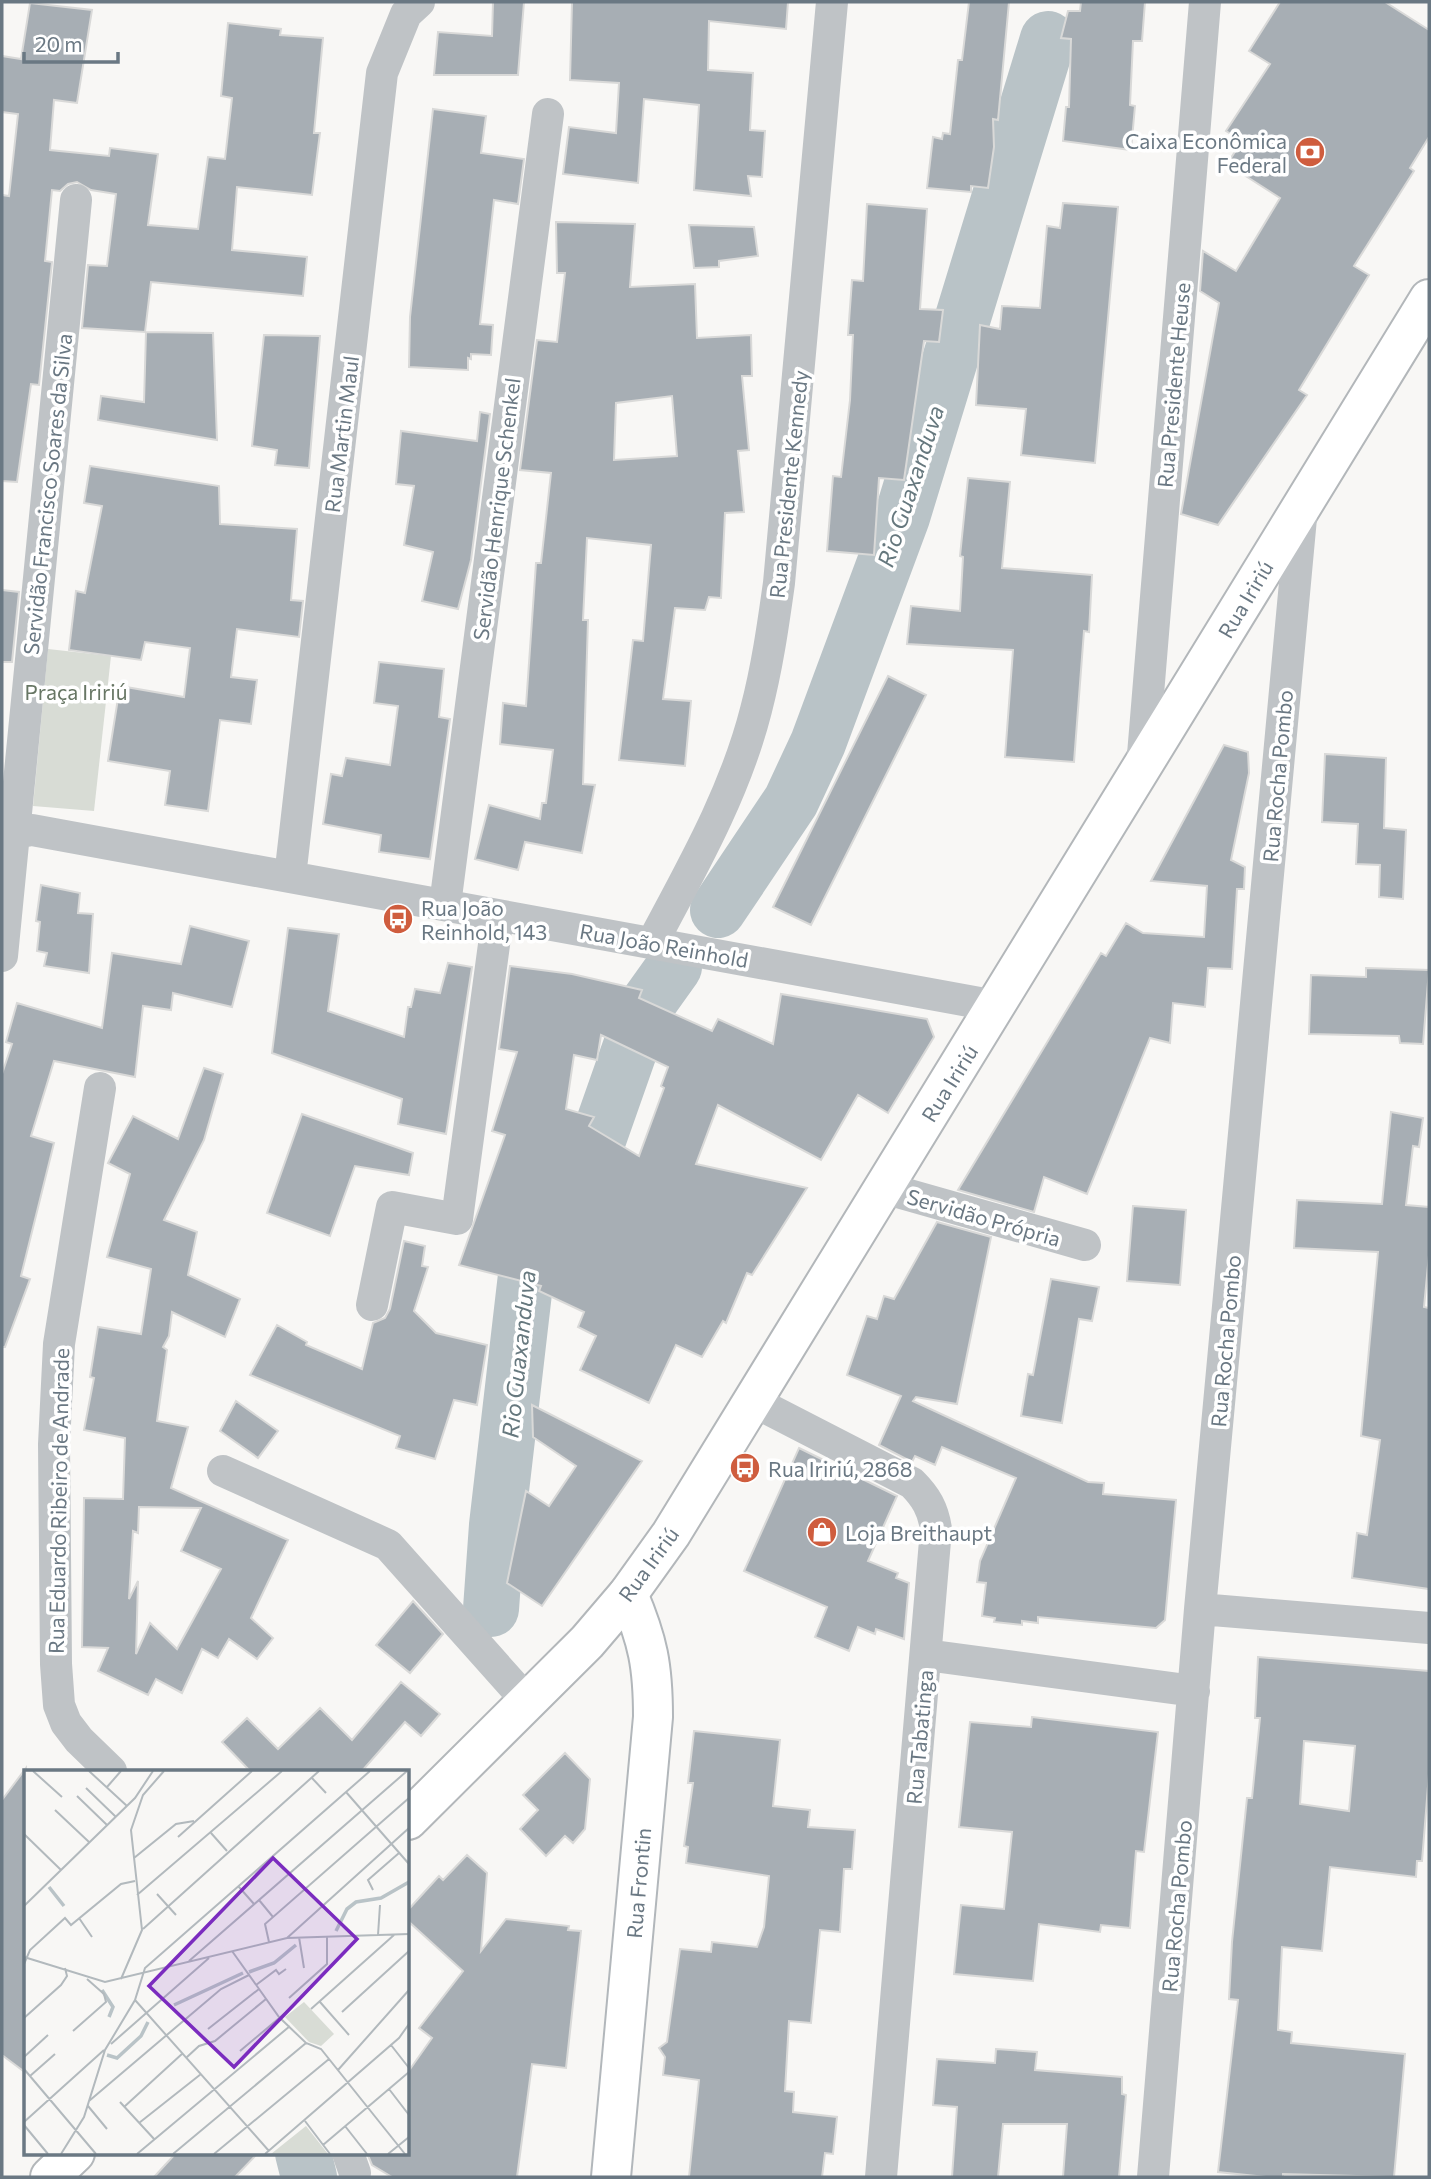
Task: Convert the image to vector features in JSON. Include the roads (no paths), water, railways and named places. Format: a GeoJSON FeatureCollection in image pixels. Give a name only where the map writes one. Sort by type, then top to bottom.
{"type":"FeatureCollection","features":[{"type":"Feature","properties":{"kind":"main road","name":"Rua Iririú"},"geometry":{"type":"LineString","coordinates":[[410,1818],[587,1642],[628,1594],[671,1534],[1429,299]]}},
{"type":"Feature","properties":{"kind":"main road","name":"Rua Frontin"},"geometry":{"type":"LineString","coordinates":[[611,2177],[653,1717],[653,1673],[648,1647],[628,1594]]}},
{"type":"Feature","properties":{"kind":"main road"},"geometry":{"type":"LineString","coordinates":[[50,2177],[74,2154]]}},
{"type":"Feature","properties":{"kind":"street","name":"Rua Martin Maul"},"geometry":{"type":"LineString","coordinates":[[290,877],[382,73],[406,14],[419,2]]}},
{"type":"Feature","properties":{"kind":"street","name":"Rua Presidente Kennedy"},"geometry":{"type":"LineString","coordinates":[[679,948],[717,818],[756,710],[769,652],[779,583],[832,2]]}},
{"type":"Feature","properties":{"kind":"street","name":"Rua Presidente Heuse"},"geometry":{"type":"LineString","coordinates":[[1142,768],[1205,2]]}},
{"type":"Feature","properties":{"kind":"street","name":"Servidão Henrique Schenkel"},"geometry":{"type":"LineString","coordinates":[[445,905],[548,114]]}},
{"type":"Feature","properties":{"kind":"street","name":"Servidão Francisco Soares da Silva"},"geometry":{"type":"LineString","coordinates":[[2,956],[8,833],[76,200]]}},
{"type":"Feature","properties":{"kind":"street","name":"Rua Rocha Pombo"},"geometry":{"type":"LineString","coordinates":[[1153,2177],[1200,1609],[1303,505]]}},
{"type":"Feature","properties":{"kind":"street","name":"Rua João Reinhold"},"geometry":{"type":"LineString","coordinates":[[8,833],[32,830],[996,1006]]}},
{"type":"Feature","properties":{"kind":"street"},"geometry":{"type":"LineString","coordinates":[[372,1305],[392,1207],[457,1219],[498,915]]}},
{"type":"Feature","properties":{"kind":"street","name":"Rua Eduardo Ribeiro de Andrade"},"geometry":{"type":"LineString","coordinates":[[100,1088],[59,1344],[54,1444],[56,1664],[59,1705],[66,1723],[79,1740],[110,1770]]}},
{"type":"Feature","properties":{"kind":"street","name":"Servidão Própria"},"geometry":{"type":"LineString","coordinates":[[884,1188],[1085,1245]]}},
{"type":"Feature","properties":{"kind":"street","name":"Rua Tabatinga"},"geometry":{"type":"LineString","coordinates":[[753,1401],[912,1483],[925,1496],[933,1513],[936,1530],[881,2177]]}},
{"type":"Feature","properties":{"kind":"street"},"geometry":{"type":"LineString","coordinates":[[223,1471],[388,1545],[527,1701]]}},
{"type":"Feature","properties":{"kind":"street"},"geometry":{"type":"LineString","coordinates":[[1200,1609],[1429,1628]]}},
{"type":"Feature","properties":{"kind":"street"},"geometry":{"type":"LineString","coordinates":[[926,1655],[1194,1691]]}},
{"type":"Feature","properties":{"kind":"waterway","name":"Rio Guaxanduva"},"geometry":{"type":"LineString","coordinates":[[718,910],[791,801],[818,743],[902,517],[1048,39]]}},
{"type":"Feature","properties":{"kind":"waterway","name":"Rio Guaxanduva"},"geometry":{"type":"LineString","coordinates":[[491,1609],[497,1525],[528,1258],[599,1137],[644,1009],[674,967]]}},
{"type":"Feature","properties":{"kind":"waterway","name":"Rio Guaxanduva"},"geometry":{"type":"LineString","coordinates":[[303,2154],[309,2177]]}},
{"type":"Feature","properties":{"kind":"place","name":"Caixa Econômica Federal"},"geometry":{"type":"Point","coordinates":[1310,152]}},
{"type":"Feature","properties":{"kind":"place","name":"Rua João Reinhold, 143"},"geometry":{"type":"Point","coordinates":[398,919]}},
{"type":"Feature","properties":{"kind":"place","name":"Rua Iririú, 2868"},"geometry":{"type":"Point","coordinates":[745,1468]}},
{"type":"Feature","properties":{"kind":"place","name":"Loja Breithaupt"},"geometry":{"type":"Point","coordinates":[822,1532]}},
{"type":"Feature","properties":{"kind":"park label","name":"Praça Iririú"},"geometry":{"type":"Point","coordinates":[76,691]}}]}
